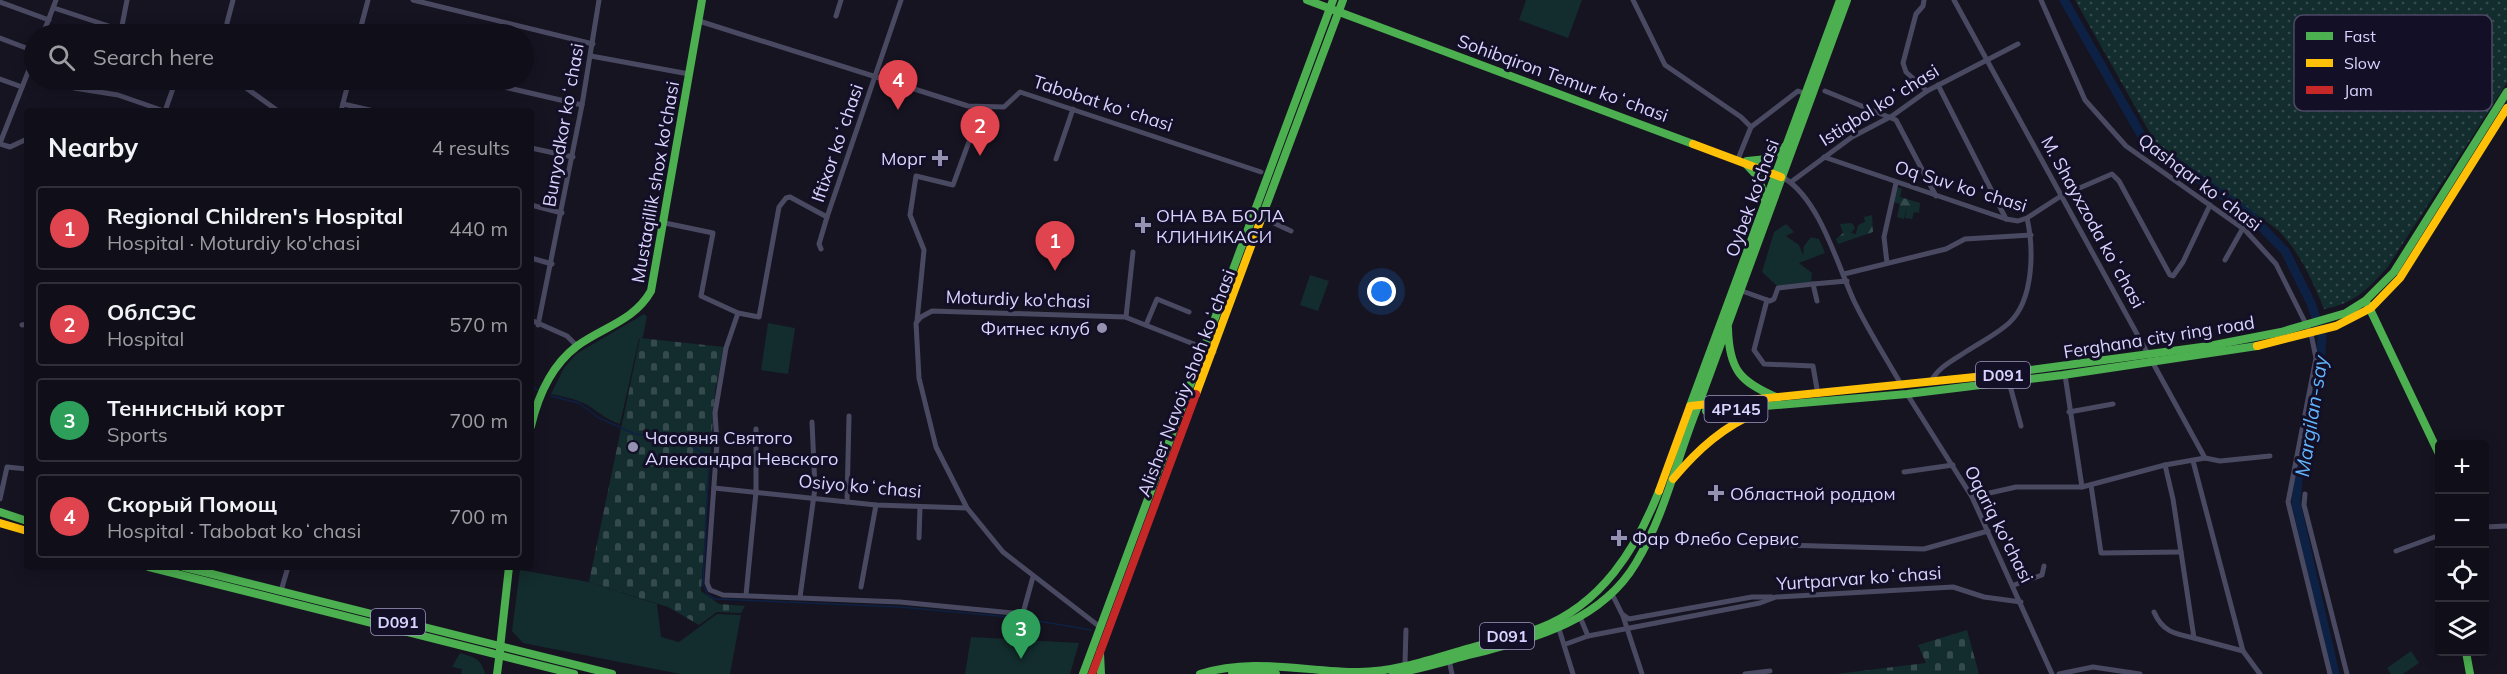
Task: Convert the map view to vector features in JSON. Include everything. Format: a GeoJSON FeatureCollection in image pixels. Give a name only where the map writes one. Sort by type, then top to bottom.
{"type":"FeatureCollection","features":[{"type":"Feature","properties":{"kind":"main road","name":"Mustaqillik shox ko'chasi"},"geometry":{"type":"LineString","coordinates":[[534,415],[552,377],[578,346],[623,321],[645,304],[651,291],[665,223],[702,0]]}},
{"type":"Feature","properties":{"kind":"main road","name":"Sohibqiron Temur koʻchasi"},"geometry":{"type":"LineString","coordinates":[[1307,0],[1334,6],[1784,178]]}},
{"type":"Feature","properties":{"kind":"main road","name":"Alisher Navoiy shoh koʻchasi"},"geometry":{"type":"LineString","coordinates":[[1083,674],[1334,6],[1343,0]]}},
{"type":"Feature","properties":{"kind":"main road","name":"Oybek ko‘chasi"},"geometry":{"type":"LineString","coordinates":[[1693,409],[1766,204],[1784,178],[1789,143],[1840,0]]}},
{"type":"Feature","properties":{"kind":"main road","name":"Oybek ko‘chasi"},"geometry":{"type":"LineString","coordinates":[[1693,409],[1742,291],[1847,0]]}},
{"type":"Feature","properties":{"kind":"main road","name":"Alisher Navoiy shoh koʻchasi"},"geometry":{"type":"LineString","coordinates":[[1092,674],[1263,218],[1334,6]]}},
{"type":"Feature","properties":{"kind":"main road","name":"Ferghana city ring road"},"geometry":{"type":"LineString","coordinates":[[1782,402],[1818,395],[2257,346],[2371,308],[2400,278],[2507,92]]}},
{"type":"Feature","properties":{"kind":"main road","name":"Ferghana city ring road"},"geometry":{"type":"LineString","coordinates":[[2334,322],[2365,301],[2394,272],[2468,160],[2507,108]]}},
{"type":"Feature","properties":{"kind":"main road"},"geometry":{"type":"LineString","coordinates":[[1740,160],[1767,159],[1789,143]]}},
{"type":"Feature","properties":{"kind":"main road"},"geometry":{"type":"LineString","coordinates":[[1740,160],[1759,178],[1766,204]]}},
{"type":"Feature","properties":{"kind":"main road"},"geometry":{"type":"LineString","coordinates":[[2365,301],[2371,308],[2435,447]]}},
{"type":"Feature","properties":{"kind":"main road"},"geometry":{"type":"LineString","coordinates":[[1728,328],[1727,351],[1734,370],[1751,386],[1782,402]]}},
{"type":"Feature","properties":{"kind":"main road","name":"Ferghana city ring road"},"geometry":{"type":"LineString","coordinates":[[1693,409],[1907,394],[2065,375],[2151,358]]}},
{"type":"Feature","properties":{"kind":"main road","name":"D091"},"geometry":{"type":"LineString","coordinates":[[1666,488],[1702,446],[1730,424],[1782,402]]}},
{"type":"Feature","properties":{"kind":"main road","name":"D091"},"geometry":{"type":"LineString","coordinates":[[1200,674],[1229,665],[1247,664],[1329,673],[1362,672],[1540,628],[1586,608],[1612,594],[1634,565],[1648,540],[1693,409]]}},
{"type":"Feature","properties":{"kind":"main road","name":"D091"},"geometry":{"type":"LineString","coordinates":[[1397,674],[1559,629],[1580,617],[1617,574],[1640,537],[1693,409]]}},
{"type":"Feature","properties":{"kind":"main road"},"geometry":{"type":"LineString","coordinates":[[0,512],[24,519]]}},
{"type":"Feature","properties":{"kind":"main road"},"geometry":{"type":"LineString","coordinates":[[0,523],[24,530]]}},
{"type":"Feature","properties":{"kind":"main road","name":"D091"},"geometry":{"type":"LineString","coordinates":[[161,570],[499,657],[574,674]]}},
{"type":"Feature","properties":{"kind":"main road","name":"D091"},"geometry":{"type":"LineString","coordinates":[[195,570],[500,648],[612,674]]}},
{"type":"Feature","properties":{"kind":"main road"},"geometry":{"type":"LineString","coordinates":[[497,674],[510,570]]}},
{"type":"Feature","properties":{"kind":"main road"},"geometry":{"type":"LineString","coordinates":[[1100,653],[1101,674]]}},
{"type":"Feature","properties":{"kind":"main road"},"geometry":{"type":"LineString","coordinates":[[2467,656],[2470,674]]}},
{"type":"Feature","properties":{"kind":"main road"},"geometry":{"type":"LineString","coordinates":[[1232,674],[1276,674]]}},
{"type":"Feature","properties":{"kind":"street"},"geometry":{"type":"LineString","coordinates":[[47,24],[56,0]]}},
{"type":"Feature","properties":{"kind":"street"},"geometry":{"type":"LineString","coordinates":[[122,24],[127,0]]}},
{"type":"Feature","properties":{"kind":"street"},"geometry":{"type":"LineString","coordinates":[[227,23],[233,0]]}},
{"type":"Feature","properties":{"kind":"street"},"geometry":{"type":"LineString","coordinates":[[362,24],[368,0]]}},
{"type":"Feature","properties":{"kind":"street"},"geometry":{"type":"LineString","coordinates":[[413,0],[511,24]]}},
{"type":"Feature","properties":{"kind":"street","name":"Bunyodkor koʻchasi"},"geometry":{"type":"LineString","coordinates":[[538,325],[573,157],[591,56],[598,0]]}},
{"type":"Feature","properties":{"kind":"street"},"geometry":{"type":"LineString","coordinates":[[836,16],[841,0]]}},
{"type":"Feature","properties":{"kind":"street","name":"Iftixor koʻchasi"},"geometry":{"type":"LineString","coordinates":[[738,313],[756,317],[760,315],[778,214],[783,201],[790,197],[827,217],[901,0]]}},
{"type":"Feature","properties":{"kind":"street"},"geometry":{"type":"LineString","coordinates":[[1634,0],[1665,65],[1741,117],[1751,127]]}},
{"type":"Feature","properties":{"kind":"street"},"geometry":{"type":"LineString","coordinates":[[1924,0],[1916,16],[1903,63],[1906,72],[1927,91]]}},
{"type":"Feature","properties":{"kind":"street","name":"M. Shayxzoda koʻchasi"},"geometry":{"type":"LineString","coordinates":[[1954,0],[2205,458]]}},
{"type":"Feature","properties":{"kind":"street","name":"Qashqar koʻchasi"},"geometry":{"type":"LineString","coordinates":[[2041,0],[2085,100],[2126,146],[2243,228],[2276,264],[2312,329],[2316,358],[2288,502],[2330,674]]}},
{"type":"Feature","properties":{"kind":"street"},"geometry":{"type":"LineString","coordinates":[[0,2],[49,20]]}},
{"type":"Feature","properties":{"kind":"street"},"geometry":{"type":"LineString","coordinates":[[54,8],[100,24]]}},
{"type":"Feature","properties":{"kind":"street","name":"Tabobat koʻchasi"},"geometry":{"type":"LineString","coordinates":[[699,21],[951,102],[981,109],[1004,107],[1020,92],[1261,172]]}},
{"type":"Feature","properties":{"kind":"street"},"geometry":{"type":"LineString","coordinates":[[534,30],[592,44]]}},
{"type":"Feature","properties":{"kind":"street"},"geometry":{"type":"LineString","coordinates":[[0,38],[24,47]]}},
{"type":"Feature","properties":{"kind":"street","name":"Istiqbol koʻchasi"},"geometry":{"type":"LineString","coordinates":[[1784,178],[1892,116],[1927,91],[2018,44]]}},
{"type":"Feature","properties":{"kind":"street"},"geometry":{"type":"LineString","coordinates":[[591,56],[689,74]]}},
{"type":"Feature","properties":{"kind":"street"},"geometry":{"type":"LineString","coordinates":[[0,79],[22,87]]}},
{"type":"Feature","properties":{"kind":"street"},"geometry":{"type":"LineString","coordinates":[[24,82],[0,143],[10,147],[24,140]]}},
{"type":"Feature","properties":{"kind":"street"},"geometry":{"type":"LineString","coordinates":[[1938,85],[2006,219]]}},
{"type":"Feature","properties":{"kind":"street"},"geometry":{"type":"LineString","coordinates":[[87,90],[118,95],[156,108]]}},
{"type":"Feature","properties":{"kind":"street"},"geometry":{"type":"LineString","coordinates":[[166,108],[173,90]]}},
{"type":"Feature","properties":{"kind":"street"},"geometry":{"type":"LineString","coordinates":[[249,90],[274,108]]}},
{"type":"Feature","properties":{"kind":"street"},"geometry":{"type":"LineString","coordinates":[[342,108],[346,90]]}},
{"type":"Feature","properties":{"kind":"street"},"geometry":{"type":"LineString","coordinates":[[517,90],[582,105]]}},
{"type":"Feature","properties":{"kind":"street"},"geometry":{"type":"LineString","coordinates":[[1740,160],[1751,127],[1798,91],[1807,94]]}},
{"type":"Feature","properties":{"kind":"street"},"geometry":{"type":"LineString","coordinates":[[1825,91],[1892,116],[1936,195]]}},
{"type":"Feature","properties":{"kind":"street"},"geometry":{"type":"LineString","coordinates":[[343,104],[361,108]]}},
{"type":"Feature","properties":{"kind":"street"},"geometry":{"type":"LineString","coordinates":[[981,109],[953,185],[916,176],[910,215],[924,250],[916,323],[919,378],[936,447],[967,508],[1003,552],[1100,627]]}},
{"type":"Feature","properties":{"kind":"street"},"geometry":{"type":"LineString","coordinates":[[1056,159],[1073,109]]}},
{"type":"Feature","properties":{"kind":"street"},"geometry":{"type":"LineString","coordinates":[[0,122],[8,124]]}},
{"type":"Feature","properties":{"kind":"street"},"geometry":{"type":"LineString","coordinates":[[534,149],[573,157]]}},
{"type":"Feature","properties":{"kind":"street","name":"Oq Suv koʻchasi"},"geometry":{"type":"LineString","coordinates":[[1824,157],[2006,219],[2018,221],[2027,218],[2031,235],[2031,272],[2015,316],[2004,328],[1937,370],[1930,384]]}},
{"type":"Feature","properties":{"kind":"street"},"geometry":{"type":"LineString","coordinates":[[2027,218],[2061,196],[2112,174],[2119,181],[2170,275],[2173,276],[2183,262],[2210,205]]}},
{"type":"Feature","properties":{"kind":"street"},"geometry":{"type":"LineString","coordinates":[[1784,178],[1826,232],[1854,300],[1902,386]]}},
{"type":"Feature","properties":{"kind":"street"},"geometry":{"type":"LineString","coordinates":[[1887,262],[1884,237],[1896,183]]}},
{"type":"Feature","properties":{"kind":"street"},"geometry":{"type":"LineString","coordinates":[[534,207],[562,213]]}},
{"type":"Feature","properties":{"kind":"street"},"geometry":{"type":"LineString","coordinates":[[821,249],[819,244],[827,217]]}},
{"type":"Feature","properties":{"kind":"street"},"geometry":{"type":"LineString","coordinates":[[1263,218],[1291,231]]}},
{"type":"Feature","properties":{"kind":"street"},"geometry":{"type":"LineString","coordinates":[[665,223],[713,233],[701,296],[738,313],[726,348],[715,413],[717,443],[708,586],[719,594],[911,602],[1023,613],[1033,577]]}},
{"type":"Feature","properties":{"kind":"street"},"geometry":{"type":"LineString","coordinates":[[2225,260],[2243,228]]}},
{"type":"Feature","properties":{"kind":"street"},"geometry":{"type":"LineString","coordinates":[[1844,274],[1946,249],[1965,239],[2031,235]]}},
{"type":"Feature","properties":{"kind":"street"},"geometry":{"type":"LineString","coordinates":[[1126,317],[1133,252]]}},
{"type":"Feature","properties":{"kind":"street"},"geometry":{"type":"LineString","coordinates":[[534,259],[552,264]]}},
{"type":"Feature","properties":{"kind":"street"},"geometry":{"type":"LineString","coordinates":[[1742,291],[1767,300],[1774,299],[1778,288],[1847,281]]}},
{"type":"Feature","properties":{"kind":"street"},"geometry":{"type":"LineString","coordinates":[[1813,284],[1817,302]]}},
{"type":"Feature","properties":{"kind":"street"},"geometry":{"type":"LineString","coordinates":[[1146,325],[1156,299],[1189,312]]}},
{"type":"Feature","properties":{"kind":"street"},"geometry":{"type":"LineString","coordinates":[[1767,300],[1754,350],[1764,364],[1813,366],[1818,395]]}},
{"type":"Feature","properties":{"kind":"street","name":"Moturdiy ko'chasi"},"geometry":{"type":"LineString","coordinates":[[916,323],[921,317],[933,311],[1126,317],[1214,352]]}},
{"type":"Feature","properties":{"kind":"street"},"geometry":{"type":"LineString","coordinates":[[534,322],[567,336],[578,346]]}},
{"type":"Feature","properties":{"kind":"street"},"geometry":{"type":"LineString","coordinates":[[2065,375],[2082,487]]}},
{"type":"Feature","properties":{"kind":"street"},"geometry":{"type":"LineString","coordinates":[[2009,382],[2021,426]]}},
{"type":"Feature","properties":{"kind":"street","name":"Oqariq ko'chasi"},"geometry":{"type":"LineString","coordinates":[[1907,394],[1972,497],[2014,585],[2052,674]]}},
{"type":"Feature","properties":{"kind":"street"},"geometry":{"type":"LineString","coordinates":[[2069,412],[2112,404]]}},
{"type":"Feature","properties":{"kind":"street"},"geometry":{"type":"LineString","coordinates":[[848,502],[849,416]]}},
{"type":"Feature","properties":{"kind":"street"},"geometry":{"type":"LineString","coordinates":[[800,597],[815,488],[812,422]]}},
{"type":"Feature","properties":{"kind":"street"},"geometry":{"type":"LineString","coordinates":[[746,595],[756,492],[756,429]]}},
{"type":"Feature","properties":{"kind":"street"},"geometry":{"type":"LineString","coordinates":[[1972,497],[2016,487],[2082,487],[2165,465],[2205,458],[2220,461],[2270,456]]}},
{"type":"Feature","properties":{"kind":"street"},"geometry":{"type":"LineString","coordinates":[[2193,461],[2242,651],[2260,674]]}},
{"type":"Feature","properties":{"kind":"street"},"geometry":{"type":"LineString","coordinates":[[1904,472],[1953,465]]}},
{"type":"Feature","properties":{"kind":"street"},"geometry":{"type":"LineString","coordinates":[[2165,465],[2194,638]]}},
{"type":"Feature","properties":{"kind":"street"},"geometry":{"type":"LineString","coordinates":[[0,499],[8,467],[24,469]]}},
{"type":"Feature","properties":{"kind":"street"},"geometry":{"type":"LineString","coordinates":[[2091,485],[2101,553],[2181,552]]}},
{"type":"Feature","properties":{"kind":"street","name":"Osiyo koʻchasi"},"geometry":{"type":"LineString","coordinates":[[714,488],[876,505],[967,508]]}},
{"type":"Feature","properties":{"kind":"street"},"geometry":{"type":"LineString","coordinates":[[2306,494],[2304,506],[2347,674]]}},
{"type":"Feature","properties":{"kind":"street"},"geometry":{"type":"LineString","coordinates":[[861,587],[876,505]]}},
{"type":"Feature","properties":{"kind":"street"},"geometry":{"type":"LineString","coordinates":[[919,538],[920,507]]}},
{"type":"Feature","properties":{"kind":"street"},"geometry":{"type":"LineString","coordinates":[[2489,527],[2507,526]]}},
{"type":"Feature","properties":{"kind":"street"},"geometry":{"type":"LineString","coordinates":[[1783,545],[1924,549],[1988,531]]}},
{"type":"Feature","properties":{"kind":"street"},"geometry":{"type":"LineString","coordinates":[[2396,551],[2435,536]]}},
{"type":"Feature","properties":{"kind":"street"},"geometry":{"type":"LineString","coordinates":[[2014,585],[2042,575],[2044,566]]}},
{"type":"Feature","properties":{"kind":"street"},"geometry":{"type":"LineString","coordinates":[[281,593],[287,570]]}},
{"type":"Feature","properties":{"kind":"street","name":"Yurtparvar koʻchasi"},"geometry":{"type":"LineString","coordinates":[[1566,644],[1588,636],[1760,603],[1776,597],[1953,586],[1984,597],[2021,602]]}},
{"type":"Feature","properties":{"kind":"street"},"geometry":{"type":"LineString","coordinates":[[1612,594],[1628,629],[1642,674]]}},
{"type":"Feature","properties":{"kind":"street"},"geometry":{"type":"LineString","coordinates":[[1622,614],[1629,619],[1752,597],[1776,597]]}},
{"type":"Feature","properties":{"kind":"street"},"geometry":{"type":"LineString","coordinates":[[2154,612],[2162,627],[2172,633],[2242,651]]}},
{"type":"Feature","properties":{"kind":"street"},"geometry":{"type":"LineString","coordinates":[[1580,617],[1588,636]]}},
{"type":"Feature","properties":{"kind":"street"},"geometry":{"type":"LineString","coordinates":[[1559,629],[1566,644],[1573,674]]}},
{"type":"Feature","properties":{"kind":"street"},"geometry":{"type":"LineString","coordinates":[[1405,663],[1406,630]]}},
{"type":"Feature","properties":{"kind":"street"},"geometry":{"type":"LineString","coordinates":[[1449,660],[1452,674]]}},
{"type":"Feature","properties":{"kind":"street"},"geometry":{"type":"LineString","coordinates":[[2059,674],[2093,668],[2140,674]]}},
{"type":"Feature","properties":{"kind":"street"},"geometry":{"type":"LineString","coordinates":[[2250,674],[2255,668]]}},
{"type":"Feature","properties":{"kind":"street"},"geometry":{"type":"LineString","coordinates":[[1745,674],[1770,671]]}},
{"type":"Feature","properties":{"kind":"green space"},"geometry":{"type":"Polygon","coordinates":[[[1526,0],[1582,0],[1568,38],[1519,20],[1526,0]]]}},
{"type":"Feature","properties":{"kind":"green space"},"geometry":{"type":"Polygon","coordinates":[[[2075,0],[2507,0],[2507,83],[2492,106],[2492,15],[2294,15],[2294,111],[2489,111],[2387,268],[2359,295],[2344,303],[2324,309],[2305,267],[2278,230],[2155,142],[2075,0]]]}},
{"type":"Feature","properties":{"kind":"green space"},"geometry":{"type":"Polygon","coordinates":[[[1896,187],[1902,189],[1900,197],[1920,203],[1919,213],[1914,212],[1912,219],[1905,218],[1907,205],[1904,219],[1897,217],[1900,204],[1893,202],[1896,187]]]}},
{"type":"Feature","properties":{"kind":"green space"},"geometry":{"type":"Polygon","coordinates":[[[1872,215],[1873,232],[1838,244],[1836,239],[1843,233],[1840,224],[1852,223],[1855,228],[1851,233],[1856,234],[1858,225],[1865,222],[1864,217],[1872,215]]]}},
{"type":"Feature","properties":{"kind":"green space"},"geometry":{"type":"Polygon","coordinates":[[[1786,224],[1794,232],[1786,236],[1799,245],[1803,255],[1804,246],[1811,237],[1819,239],[1825,253],[1799,263],[1812,273],[1811,282],[1779,288],[1762,272],[1774,232],[1786,224]]]}},
{"type":"Feature","properties":{"kind":"green space"},"geometry":{"type":"Polygon","coordinates":[[[1310,275],[1329,281],[1318,311],[1300,305],[1310,275]]]}},
{"type":"Feature","properties":{"kind":"green space"},"geometry":{"type":"Polygon","coordinates":[[[644,314],[647,316],[643,337],[639,339],[620,424],[582,402],[551,394],[564,368],[576,354],[644,314]]]}},
{"type":"Feature","properties":{"kind":"green space"},"geometry":{"type":"Polygon","coordinates":[[[768,323],[795,328],[788,374],[761,370],[768,323]]]}},
{"type":"Feature","properties":{"kind":"green space"},"geometry":{"type":"Polygon","coordinates":[[[640,338],[724,347],[715,391],[701,591],[719,604],[745,606],[741,613],[717,612],[699,625],[668,607],[589,582],[640,338]]]}},
{"type":"Feature","properties":{"kind":"green space"},"geometry":{"type":"Polygon","coordinates":[[[520,570],[589,582],[657,604],[661,637],[679,642],[717,614],[741,615],[730,674],[680,674],[523,643],[512,631],[520,570]]]}},
{"type":"Feature","properties":{"kind":"green space"},"geometry":{"type":"Polygon","coordinates":[[[1967,630],[1979,674],[1836,674],[1926,663],[1918,645],[1967,630]]]}},
{"type":"Feature","properties":{"kind":"green space"},"geometry":{"type":"Polygon","coordinates":[[[971,637],[1079,643],[1070,674],[965,674],[971,637]]]}},
{"type":"Feature","properties":{"kind":"green space"},"geometry":{"type":"Polygon","coordinates":[[[2411,651],[2419,663],[2403,674],[2391,674],[2387,668],[2411,651]]]}},
{"type":"Feature","properties":{"kind":"green space"},"geometry":{"type":"Polygon","coordinates":[[[460,653],[477,659],[485,674],[461,674],[462,669],[452,667],[460,653]]]}},
{"type":"Feature","properties":{"kind":"waterway","name":"Margilan-say"},"geometry":{"type":"LineString","coordinates":[[2064,0],[2144,140],[2249,214],[2285,251],[2311,303],[2322,336],[2320,366],[2298,480],[2296,503],[2335,674]]}},
{"type":"Feature","properties":{"kind":"waterway"},"geometry":{"type":"LineString","coordinates":[[534,388],[538,390]]}},
{"type":"Feature","properties":{"kind":"waterway"},"geometry":{"type":"LineString","coordinates":[[551,396],[579,403],[599,418],[635,434],[681,439],[709,457],[703,585],[708,595],[715,599],[900,607],[1021,618],[1091,630]]}},
{"type":"Feature","properties":{"kind":"traffic: fast"},"geometry":{"type":"LineString","coordinates":[[534,417],[547,382],[560,362],[587,339],[636,310],[651,291],[702,0]]}},
{"type":"Feature","properties":{"kind":"traffic: fast"},"geometry":{"type":"LineString","coordinates":[[1307,0],[1693,144]]}},
{"type":"Feature","properties":{"kind":"traffic: fast"},"geometry":{"type":"LineString","coordinates":[[1083,674],[1333,0]]}},
{"type":"Feature","properties":{"kind":"traffic: fast"},"geometry":{"type":"LineString","coordinates":[[1260,222],[1343,0]]}},
{"type":"Feature","properties":{"kind":"traffic: fast"},"geometry":{"type":"LineString","coordinates":[[1690,406],[1840,0]]}},
{"type":"Feature","properties":{"kind":"traffic: fast"},"geometry":{"type":"LineString","coordinates":[[1698,406],[1847,0]]}},
{"type":"Feature","properties":{"kind":"traffic: fast"},"geometry":{"type":"LineString","coordinates":[[1985,376],[2209,346],[2281,332],[2346,313],[2365,301],[2394,272],[2507,92]]}},
{"type":"Feature","properties":{"kind":"traffic: fast"},"geometry":{"type":"LineString","coordinates":[[1747,161],[1767,159],[1787,145]]}},
{"type":"Feature","properties":{"kind":"traffic: fast"},"geometry":{"type":"LineString","coordinates":[[1746,164],[1759,178],[1766,203]]}},
{"type":"Feature","properties":{"kind":"traffic: fast"},"geometry":{"type":"LineString","coordinates":[[2368,305],[2435,446]]}},
{"type":"Feature","properties":{"kind":"traffic: fast"},"geometry":{"type":"LineString","coordinates":[[1728,328],[1731,354],[1739,373],[1754,386],[1778,398]]}},
{"type":"Feature","properties":{"kind":"traffic: fast"},"geometry":{"type":"LineString","coordinates":[[1706,411],[1907,394],[2063,375],[2257,346]]}},
{"type":"Feature","properties":{"kind":"traffic: fast"},"geometry":{"type":"LineString","coordinates":[[1393,674],[1542,634],[1585,614],[1604,600],[1621,583],[1646,545],[1663,506],[1698,406]]}},
{"type":"Feature","properties":{"kind":"traffic: fast"},"geometry":{"type":"LineString","coordinates":[[1200,674],[1220,669],[1260,666],[1359,672],[1386,670],[1426,661],[1540,628],[1582,605],[1614,572],[1628,554],[1659,491]]}},
{"type":"Feature","properties":{"kind":"traffic: fast"},"geometry":{"type":"LineString","coordinates":[[0,512],[24,520]]}},
{"type":"Feature","properties":{"kind":"traffic: fast"},"geometry":{"type":"LineString","coordinates":[[161,570],[574,674]]}},
{"type":"Feature","properties":{"kind":"traffic: fast"},"geometry":{"type":"LineString","coordinates":[[196,570],[612,674]]}},
{"type":"Feature","properties":{"kind":"traffic: fast"},"geometry":{"type":"LineString","coordinates":[[500,648],[509,570]]}},
{"type":"Feature","properties":{"kind":"traffic: fast"},"geometry":{"type":"LineString","coordinates":[[497,674],[500,651]]}},
{"type":"Feature","properties":{"kind":"traffic: fast"},"geometry":{"type":"LineString","coordinates":[[1100,653],[1101,674]]}},
{"type":"Feature","properties":{"kind":"traffic: fast"},"geometry":{"type":"LineString","coordinates":[[2467,656],[2470,674]]}},
{"type":"Feature","properties":{"kind":"traffic: fast"},"geometry":{"type":"LineString","coordinates":[[1232,674],[1276,674]]}},
{"type":"Feature","properties":{"kind":"traffic: slow"},"geometry":{"type":"LineString","coordinates":[[2257,346],[2336,326],[2371,308],[2400,278],[2507,108]]}},
{"type":"Feature","properties":{"kind":"traffic: slow"},"geometry":{"type":"LineString","coordinates":[[1693,144],[1781,177]]}},
{"type":"Feature","properties":{"kind":"traffic: slow"},"geometry":{"type":"LineString","coordinates":[[1196,394],[1260,222]]}},
{"type":"Feature","properties":{"kind":"traffic: slow"},"geometry":{"type":"LineString","coordinates":[[1659,491],[1690,406],[1985,376]]}},
{"type":"Feature","properties":{"kind":"traffic: slow"},"geometry":{"type":"LineString","coordinates":[[1673,479],[1712,439],[1760,411]]}},
{"type":"Feature","properties":{"kind":"traffic: slow"},"geometry":{"type":"LineString","coordinates":[[0,523],[24,530]]}},
{"type":"Feature","properties":{"kind":"traffic: jam"},"geometry":{"type":"LineString","coordinates":[[1092,674],[1196,394]]}},
{"type":"Feature","properties":{"kind":"place","name":"Скорый Помощ"},"geometry":{"type":"Point","coordinates":[898,110]}},
{"type":"Feature","properties":{"kind":"place","name":"ОблСЭС"},"geometry":{"type":"Point","coordinates":[980,156]}},
{"type":"Feature","properties":{"kind":"place","name":"Морг"},"geometry":{"type":"Point","coordinates":[940,158]}},
{"type":"Feature","properties":{"kind":"place","name":"ОНА ВА БОЛА КЛИНИКАСИ"},"geometry":{"type":"Point","coordinates":[1143,225]}},
{"type":"Feature","properties":{"kind":"place","name":"Regional Children's Hospital"},"geometry":{"type":"Point","coordinates":[1055,271]}},
{"type":"Feature","properties":{"kind":"place","name":"Фитнес клуб"},"geometry":{"type":"Point","coordinates":[1102,328]}},
{"type":"Feature","properties":{"kind":"place","name":"Часовня Святого Александра Невского"},"geometry":{"type":"Point","coordinates":[633,447]}},
{"type":"Feature","properties":{"kind":"place","name":"Областной роддом"},"geometry":{"type":"Point","coordinates":[1716,493]}},
{"type":"Feature","properties":{"kind":"place","name":"Фар Флебо Сервис"},"geometry":{"type":"Point","coordinates":[1619,538]}},
{"type":"Feature","properties":{"kind":"place","name":"Теннисный корт"},"geometry":{"type":"Point","coordinates":[1021,659]}}]}
